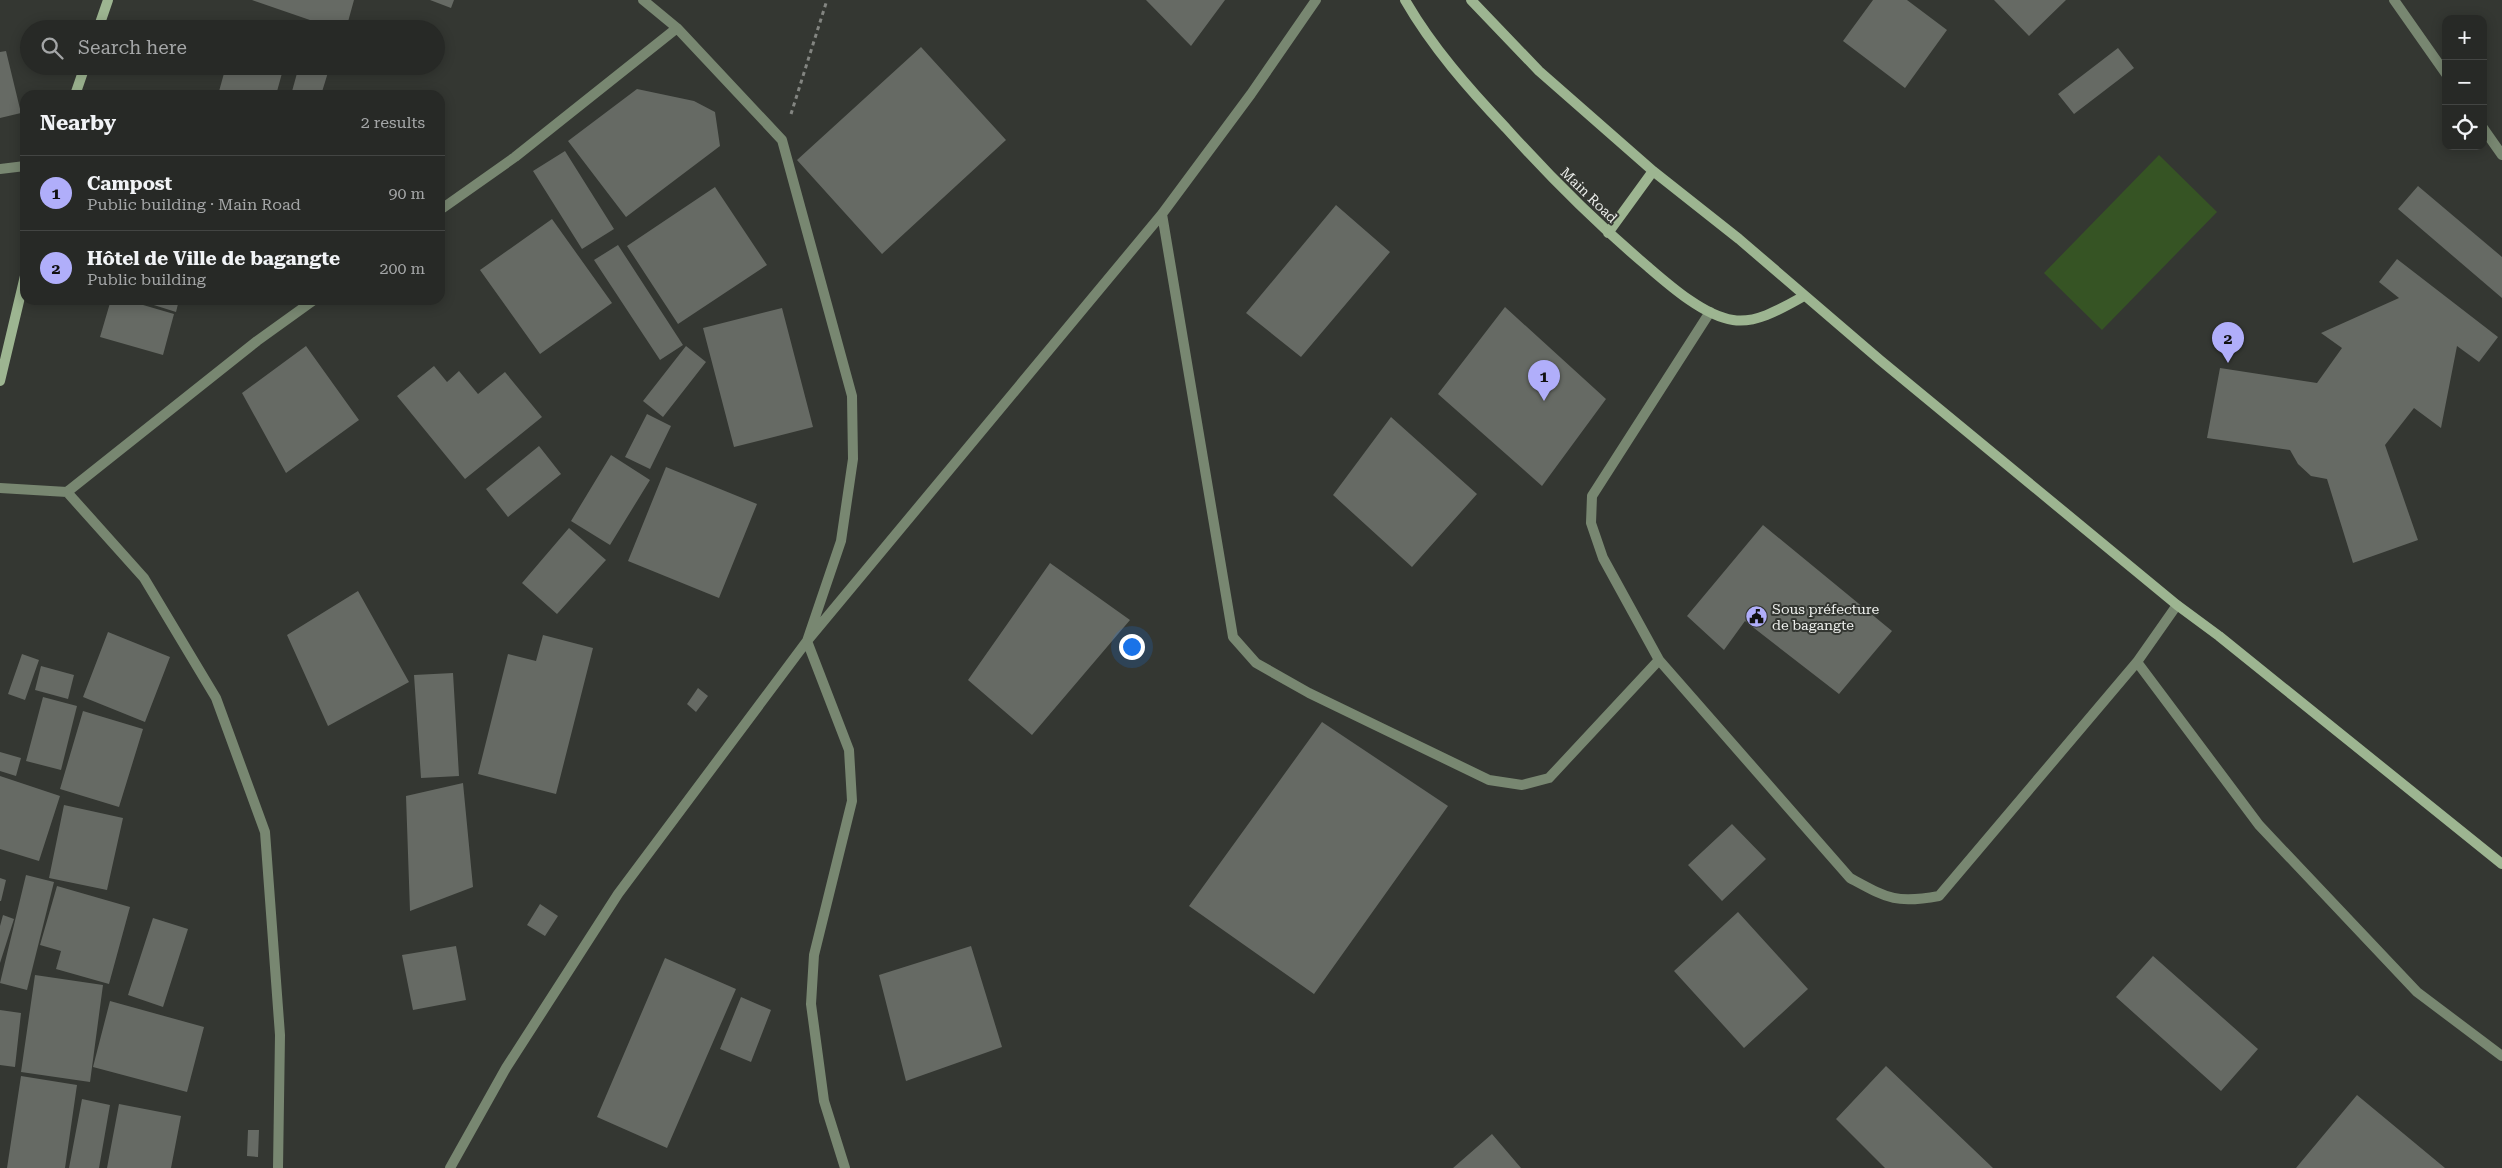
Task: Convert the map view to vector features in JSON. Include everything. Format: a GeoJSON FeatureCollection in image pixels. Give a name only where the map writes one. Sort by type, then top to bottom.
{"type":"FeatureCollection","features":[{"type":"Feature","properties":{"kind":"street"},"geometry":{"type":"LineString","coordinates":[[101,20],[108,0]]}},
{"type":"Feature","properties":{"kind":"street"},"geometry":{"type":"LineString","coordinates":[[643,0],[677,28],[782,140],[852,396],[853,459],[841,541],[808,641],[848,750],[850,767],[852,801],[814,955],[812,1004],[824,1101],[845,1168]]}},
{"type":"Feature","properties":{"kind":"street"},"geometry":{"type":"LineString","coordinates":[[450,1168],[506,1068],[618,894],[808,641],[1162,214],[1252,94],[1316,0]]}},
{"type":"Feature","properties":{"kind":"street","name":"Main Road"},"geometry":{"type":"LineString","coordinates":[[1405,0],[1467,86],[1560,188],[1608,233],[1665,282],[1710,312],[1734,320],[1756,317],[1776,311],[1804,296]]}},
{"type":"Feature","properties":{"kind":"street"},"geometry":{"type":"LineString","coordinates":[[1471,0],[1539,71],[1653,171],[1752,250],[1804,296],[2178,605],[2220,636],[2502,864]]}},
{"type":"Feature","properties":{"kind":"street"},"geometry":{"type":"LineString","coordinates":[[2394,0],[2442,68]]}},
{"type":"Feature","properties":{"kind":"street"},"geometry":{"type":"LineString","coordinates":[[445,206],[515,157],[677,28]]}},
{"type":"Feature","properties":{"kind":"street"},"geometry":{"type":"LineString","coordinates":[[77,90],[82,75]]}},
{"type":"Feature","properties":{"kind":"street"},"geometry":{"type":"LineString","coordinates":[[2487,134],[2502,155]]}},
{"type":"Feature","properties":{"kind":"street"},"geometry":{"type":"LineString","coordinates":[[0,169],[20,167]]}},
{"type":"Feature","properties":{"kind":"street"},"geometry":{"type":"LineString","coordinates":[[1608,233],[1653,171]]}},
{"type":"Feature","properties":{"kind":"street"},"geometry":{"type":"LineString","coordinates":[[1162,214],[1233,637],[1256,664],[1309,693],[1489,780],[1522,785],[1549,778],[1659,660]]}},
{"type":"Feature","properties":{"kind":"street"},"geometry":{"type":"LineString","coordinates":[[0,381],[20,297]]}},
{"type":"Feature","properties":{"kind":"street"},"geometry":{"type":"LineString","coordinates":[[0,488],[67,492],[257,341],[307,305]]}},
{"type":"Feature","properties":{"kind":"street"},"geometry":{"type":"LineString","coordinates":[[1710,312],[1592,496],[1591,523],[1604,558],[1659,660],[1850,878],[1883,896],[1910,901],[1939,896],[2137,662],[2178,605]]}},
{"type":"Feature","properties":{"kind":"street"},"geometry":{"type":"LineString","coordinates":[[67,492],[144,578],[216,698],[265,832],[280,1035],[278,1168]]}},
{"type":"Feature","properties":{"kind":"street"},"geometry":{"type":"LineString","coordinates":[[2137,662],[2259,825],[2417,992],[2502,1056]]}},
{"type":"Feature","properties":{"kind":"path"},"geometry":{"type":"LineString","coordinates":[[782,140],[827,0]]}},
{"type":"Feature","properties":{"kind":"green space"},"geometry":{"type":"Polygon","coordinates":[[[2159,155],[2217,212],[2102,330],[2044,273],[2159,155]]]}},
{"type":"Feature","properties":{"kind":"building"},"geometry":{"type":"Polygon","coordinates":[[[252,0],[354,0],[348,20],[310,20],[252,0]]]}},
{"type":"Feature","properties":{"kind":"building"},"geometry":{"type":"Polygon","coordinates":[[[430,0],[454,0],[451,8],[430,0]]]}},
{"type":"Feature","properties":{"kind":"building"},"geometry":{"type":"Polygon","coordinates":[[[1146,0],[1225,0],[1191,46],[1146,0]]]}},
{"type":"Feature","properties":{"kind":"building"},"geometry":{"type":"Polygon","coordinates":[[[1873,0],[1907,0],[1947,30],[1905,88],[1843,41],[1873,0]]]}},
{"type":"Feature","properties":{"kind":"building"},"geometry":{"type":"Polygon","coordinates":[[[1994,0],[2066,0],[2029,36],[1994,0]]]}},
{"type":"Feature","properties":{"kind":"building"},"geometry":{"type":"Polygon","coordinates":[[[921,47],[1006,140],[882,254],[797,160],[921,47]]]}},
{"type":"Feature","properties":{"kind":"building"},"geometry":{"type":"Polygon","coordinates":[[[2118,48],[2134,68],[2074,114],[2058,94],[2118,48]]]}},
{"type":"Feature","properties":{"kind":"building"},"geometry":{"type":"Polygon","coordinates":[[[6,51],[20,113],[0,118],[0,52],[6,51]]]}},
{"type":"Feature","properties":{"kind":"building"},"geometry":{"type":"Polygon","coordinates":[[[224,75],[282,75],[277,90],[219,90],[224,75]]]}},
{"type":"Feature","properties":{"kind":"building"},"geometry":{"type":"Polygon","coordinates":[[[297,75],[327,75],[323,90],[292,90],[297,75]]]}},
{"type":"Feature","properties":{"kind":"building"},"geometry":{"type":"Polygon","coordinates":[[[637,89],[694,101],[715,112],[720,146],[626,217],[568,141],[637,89]]]}},
{"type":"Feature","properties":{"kind":"building"},"geometry":{"type":"Polygon","coordinates":[[[565,151],[614,229],[582,249],[533,171],[565,151]]]}},
{"type":"Feature","properties":{"kind":"building"},"geometry":{"type":"Polygon","coordinates":[[[2418,186],[2502,257],[2502,298],[2398,209],[2418,186]]]}},
{"type":"Feature","properties":{"kind":"building"},"geometry":{"type":"Polygon","coordinates":[[[715,187],[767,265],[678,324],[627,246],[715,187]]]}},
{"type":"Feature","properties":{"kind":"building"},"geometry":{"type":"Polygon","coordinates":[[[1336,205],[1390,252],[1301,357],[1246,313],[1336,205]]]}},
{"type":"Feature","properties":{"kind":"building"},"geometry":{"type":"Polygon","coordinates":[[[552,219],[612,303],[540,354],[480,270],[552,219]]]}},
{"type":"Feature","properties":{"kind":"building"},"geometry":{"type":"Polygon","coordinates":[[[618,245],[683,345],[660,360],[594,260],[618,245]]]}},
{"type":"Feature","properties":{"kind":"building"},"geometry":{"type":"Polygon","coordinates":[[[2397,259],[2498,337],[2479,362],[2457,346],[2441,428],[2414,408],[2385,445],[2418,540],[2353,563],[2327,479],[2311,476],[2298,464],[2290,450],[2207,438],[2220,368],[2317,383],[2342,348],[2321,333],[2399,298],[2379,282],[2397,259]]]}},
{"type":"Feature","properties":{"kind":"building"},"geometry":{"type":"Polygon","coordinates":[[[109,305],[143,305],[174,314],[163,355],[100,337],[109,305]]]}},
{"type":"Feature","properties":{"kind":"building"},"geometry":{"type":"Polygon","coordinates":[[[154,305],[178,305],[176,312],[154,305]]]}},
{"type":"Feature","properties":{"kind":"building"},"geometry":{"type":"Polygon","coordinates":[[[1505,307],[1606,399],[1542,486],[1438,394],[1505,307]]]}},
{"type":"Feature","properties":{"kind":"building"},"geometry":{"type":"Polygon","coordinates":[[[782,308],[813,427],[734,447],[703,328],[782,308]]]}},
{"type":"Feature","properties":{"kind":"building"},"geometry":{"type":"Polygon","coordinates":[[[306,346],[359,420],[286,473],[242,393],[306,346]]]}},
{"type":"Feature","properties":{"kind":"building"},"geometry":{"type":"Polygon","coordinates":[[[686,346],[706,362],[663,417],[643,401],[686,346]]]}},
{"type":"Feature","properties":{"kind":"building"},"geometry":{"type":"Polygon","coordinates":[[[434,366],[447,382],[459,371],[478,394],[505,372],[542,417],[465,479],[397,396],[434,366]]]}},
{"type":"Feature","properties":{"kind":"building"},"geometry":{"type":"Polygon","coordinates":[[[647,414],[671,426],[650,469],[625,457],[647,414]]]}},
{"type":"Feature","properties":{"kind":"building"},"geometry":{"type":"Polygon","coordinates":[[[1391,417],[1477,494],[1412,567],[1333,495],[1391,417]]]}},
{"type":"Feature","properties":{"kind":"building"},"geometry":{"type":"Polygon","coordinates":[[[539,446],[561,474],[508,517],[486,489],[539,446]]]}},
{"type":"Feature","properties":{"kind":"building"},"geometry":{"type":"Polygon","coordinates":[[[611,455],[650,480],[610,545],[571,521],[611,455]]]}},
{"type":"Feature","properties":{"kind":"building"},"geometry":{"type":"Polygon","coordinates":[[[666,467],[757,504],[719,598],[628,561],[666,467]]]}},
{"type":"Feature","properties":{"kind":"building"},"geometry":{"type":"Polygon","coordinates":[[[1763,525],[1892,631],[1839,694],[1745,621],[1724,650],[1687,616],[1763,525]]]}},
{"type":"Feature","properties":{"kind":"building"},"geometry":{"type":"Polygon","coordinates":[[[569,528],[606,560],[557,614],[522,583],[569,528]]]}},
{"type":"Feature","properties":{"kind":"building"},"geometry":{"type":"Polygon","coordinates":[[[1050,563],[1130,620],[1032,735],[968,680],[1050,563]]]}},
{"type":"Feature","properties":{"kind":"building"},"geometry":{"type":"Polygon","coordinates":[[[358,591],[409,682],[328,726],[287,635],[358,591]]]}},
{"type":"Feature","properties":{"kind":"building"},"geometry":{"type":"Polygon","coordinates":[[[108,632],[170,657],[145,722],[83,697],[108,632]]]}},
{"type":"Feature","properties":{"kind":"building"},"geometry":{"type":"Polygon","coordinates":[[[543,635],[593,648],[556,794],[478,774],[508,654],[536,661],[543,635]]]}},
{"type":"Feature","properties":{"kind":"building"},"geometry":{"type":"Polygon","coordinates":[[[22,654],[39,660],[25,700],[8,694],[22,654]]]}},
{"type":"Feature","properties":{"kind":"building"},"geometry":{"type":"Polygon","coordinates":[[[41,666],[74,675],[68,699],[35,690],[41,666]]]}},
{"type":"Feature","properties":{"kind":"building"},"geometry":{"type":"Polygon","coordinates":[[[453,673],[459,776],[421,778],[414,675],[453,673]]]}},
{"type":"Feature","properties":{"kind":"building"},"geometry":{"type":"Polygon","coordinates":[[[698,688],[708,696],[696,712],[687,704],[698,688]]]}},
{"type":"Feature","properties":{"kind":"building"},"geometry":{"type":"Polygon","coordinates":[[[43,697],[77,706],[61,770],[26,761],[43,697]]]}},
{"type":"Feature","properties":{"kind":"building"},"geometry":{"type":"Polygon","coordinates":[[[83,711],[143,729],[119,807],[60,789],[83,711]]]}},
{"type":"Feature","properties":{"kind":"building"},"geometry":{"type":"Polygon","coordinates":[[[1322,722],[1448,806],[1314,994],[1189,906],[1322,722]]]}},
{"type":"Feature","properties":{"kind":"building"},"geometry":{"type":"Polygon","coordinates":[[[0,752],[21,758],[16,776],[0,771],[0,752]]]}},
{"type":"Feature","properties":{"kind":"building"},"geometry":{"type":"Polygon","coordinates":[[[0,776],[60,796],[39,861],[0,849],[0,776]]]}},
{"type":"Feature","properties":{"kind":"building"},"geometry":{"type":"Polygon","coordinates":[[[463,783],[473,887],[410,911],[406,796],[463,783]]]}},
{"type":"Feature","properties":{"kind":"building"},"geometry":{"type":"Polygon","coordinates":[[[64,805],[123,818],[107,890],[49,878],[64,805]]]}},
{"type":"Feature","properties":{"kind":"building"},"geometry":{"type":"Polygon","coordinates":[[[1732,824],[1766,859],[1722,901],[1688,865],[1732,824]]]}},
{"type":"Feature","properties":{"kind":"building"},"geometry":{"type":"Polygon","coordinates":[[[26,875],[54,882],[27,990],[0,983],[26,875]]]}},
{"type":"Feature","properties":{"kind":"building"},"geometry":{"type":"Polygon","coordinates":[[[0,878],[6,880],[1,901],[0,901],[0,878]]]}},
{"type":"Feature","properties":{"kind":"building"},"geometry":{"type":"Polygon","coordinates":[[[57,886],[130,907],[109,984],[56,969],[61,951],[40,945],[57,886]]]}},
{"type":"Feature","properties":{"kind":"building"},"geometry":{"type":"Polygon","coordinates":[[[540,904],[558,916],[545,936],[527,925],[540,904]]]}},
{"type":"Feature","properties":{"kind":"building"},"geometry":{"type":"Polygon","coordinates":[[[1738,912],[1808,989],[1744,1048],[1674,971],[1738,912]]]}},
{"type":"Feature","properties":{"kind":"building"},"geometry":{"type":"Polygon","coordinates":[[[3,915],[14,919],[0,963],[0,926],[3,915]]]}},
{"type":"Feature","properties":{"kind":"building"},"geometry":{"type":"Polygon","coordinates":[[[153,918],[188,929],[163,1007],[128,995],[153,918]]]}},
{"type":"Feature","properties":{"kind":"building"},"geometry":{"type":"Polygon","coordinates":[[[456,946],[466,1000],[413,1010],[402,955],[456,946]]]}},
{"type":"Feature","properties":{"kind":"building"},"geometry":{"type":"Polygon","coordinates":[[[971,946],[1002,1047],[906,1081],[879,975],[971,946]]]}},
{"type":"Feature","properties":{"kind":"building"},"geometry":{"type":"Polygon","coordinates":[[[2153,956],[2258,1049],[2221,1091],[2116,997],[2153,956]]]}},
{"type":"Feature","properties":{"kind":"building"},"geometry":{"type":"Polygon","coordinates":[[[665,958],[736,989],[667,1148],[597,1117],[665,958]]]}},
{"type":"Feature","properties":{"kind":"building"},"geometry":{"type":"Polygon","coordinates":[[[35,975],[103,985],[90,1082],[21,1072],[35,975]]]}},
{"type":"Feature","properties":{"kind":"building"},"geometry":{"type":"Polygon","coordinates":[[[741,997],[771,1010],[751,1062],[720,1049],[741,997]]]}},
{"type":"Feature","properties":{"kind":"building"},"geometry":{"type":"Polygon","coordinates":[[[110,1001],[204,1027],[187,1092],[93,1067],[110,1001]]]}},
{"type":"Feature","properties":{"kind":"building"},"geometry":{"type":"Polygon","coordinates":[[[0,1010],[21,1013],[15,1067],[0,1065],[0,1010]]]}},
{"type":"Feature","properties":{"kind":"building"},"geometry":{"type":"Polygon","coordinates":[[[1886,1066],[1993,1168],[1885,1168],[1836,1119],[1886,1066]]]}},
{"type":"Feature","properties":{"kind":"building"},"geometry":{"type":"Polygon","coordinates":[[[21,1076],[77,1085],[65,1168],[7,1168],[21,1076]]]}},
{"type":"Feature","properties":{"kind":"building"},"geometry":{"type":"Polygon","coordinates":[[[2357,1095],[2445,1168],[2296,1168],[2357,1095]]]}},
{"type":"Feature","properties":{"kind":"building"},"geometry":{"type":"Polygon","coordinates":[[[82,1099],[110,1105],[99,1168],[69,1168],[82,1099]]]}},
{"type":"Feature","properties":{"kind":"building"},"geometry":{"type":"Polygon","coordinates":[[[119,1104],[181,1116],[171,1168],[107,1168],[119,1104]]]}},
{"type":"Feature","properties":{"kind":"building"},"geometry":{"type":"Polygon","coordinates":[[[248,1130],[259,1130],[258,1157],[247,1156],[248,1130]]]}},
{"type":"Feature","properties":{"kind":"building"},"geometry":{"type":"Polygon","coordinates":[[[1492,1134],[1521,1168],[1453,1168],[1492,1134]]]}},
{"type":"Feature","properties":{"kind":"place","name":"Hôtel de Ville de bagangte"},"geometry":{"type":"Point","coordinates":[2228,363]}},
{"type":"Feature","properties":{"kind":"place","name":"Campost"},"geometry":{"type":"Point","coordinates":[1544,401]}},
{"type":"Feature","properties":{"kind":"place","name":"Sous préfecture de bagangte"},"geometry":{"type":"Point","coordinates":[1756,617]}}]}
